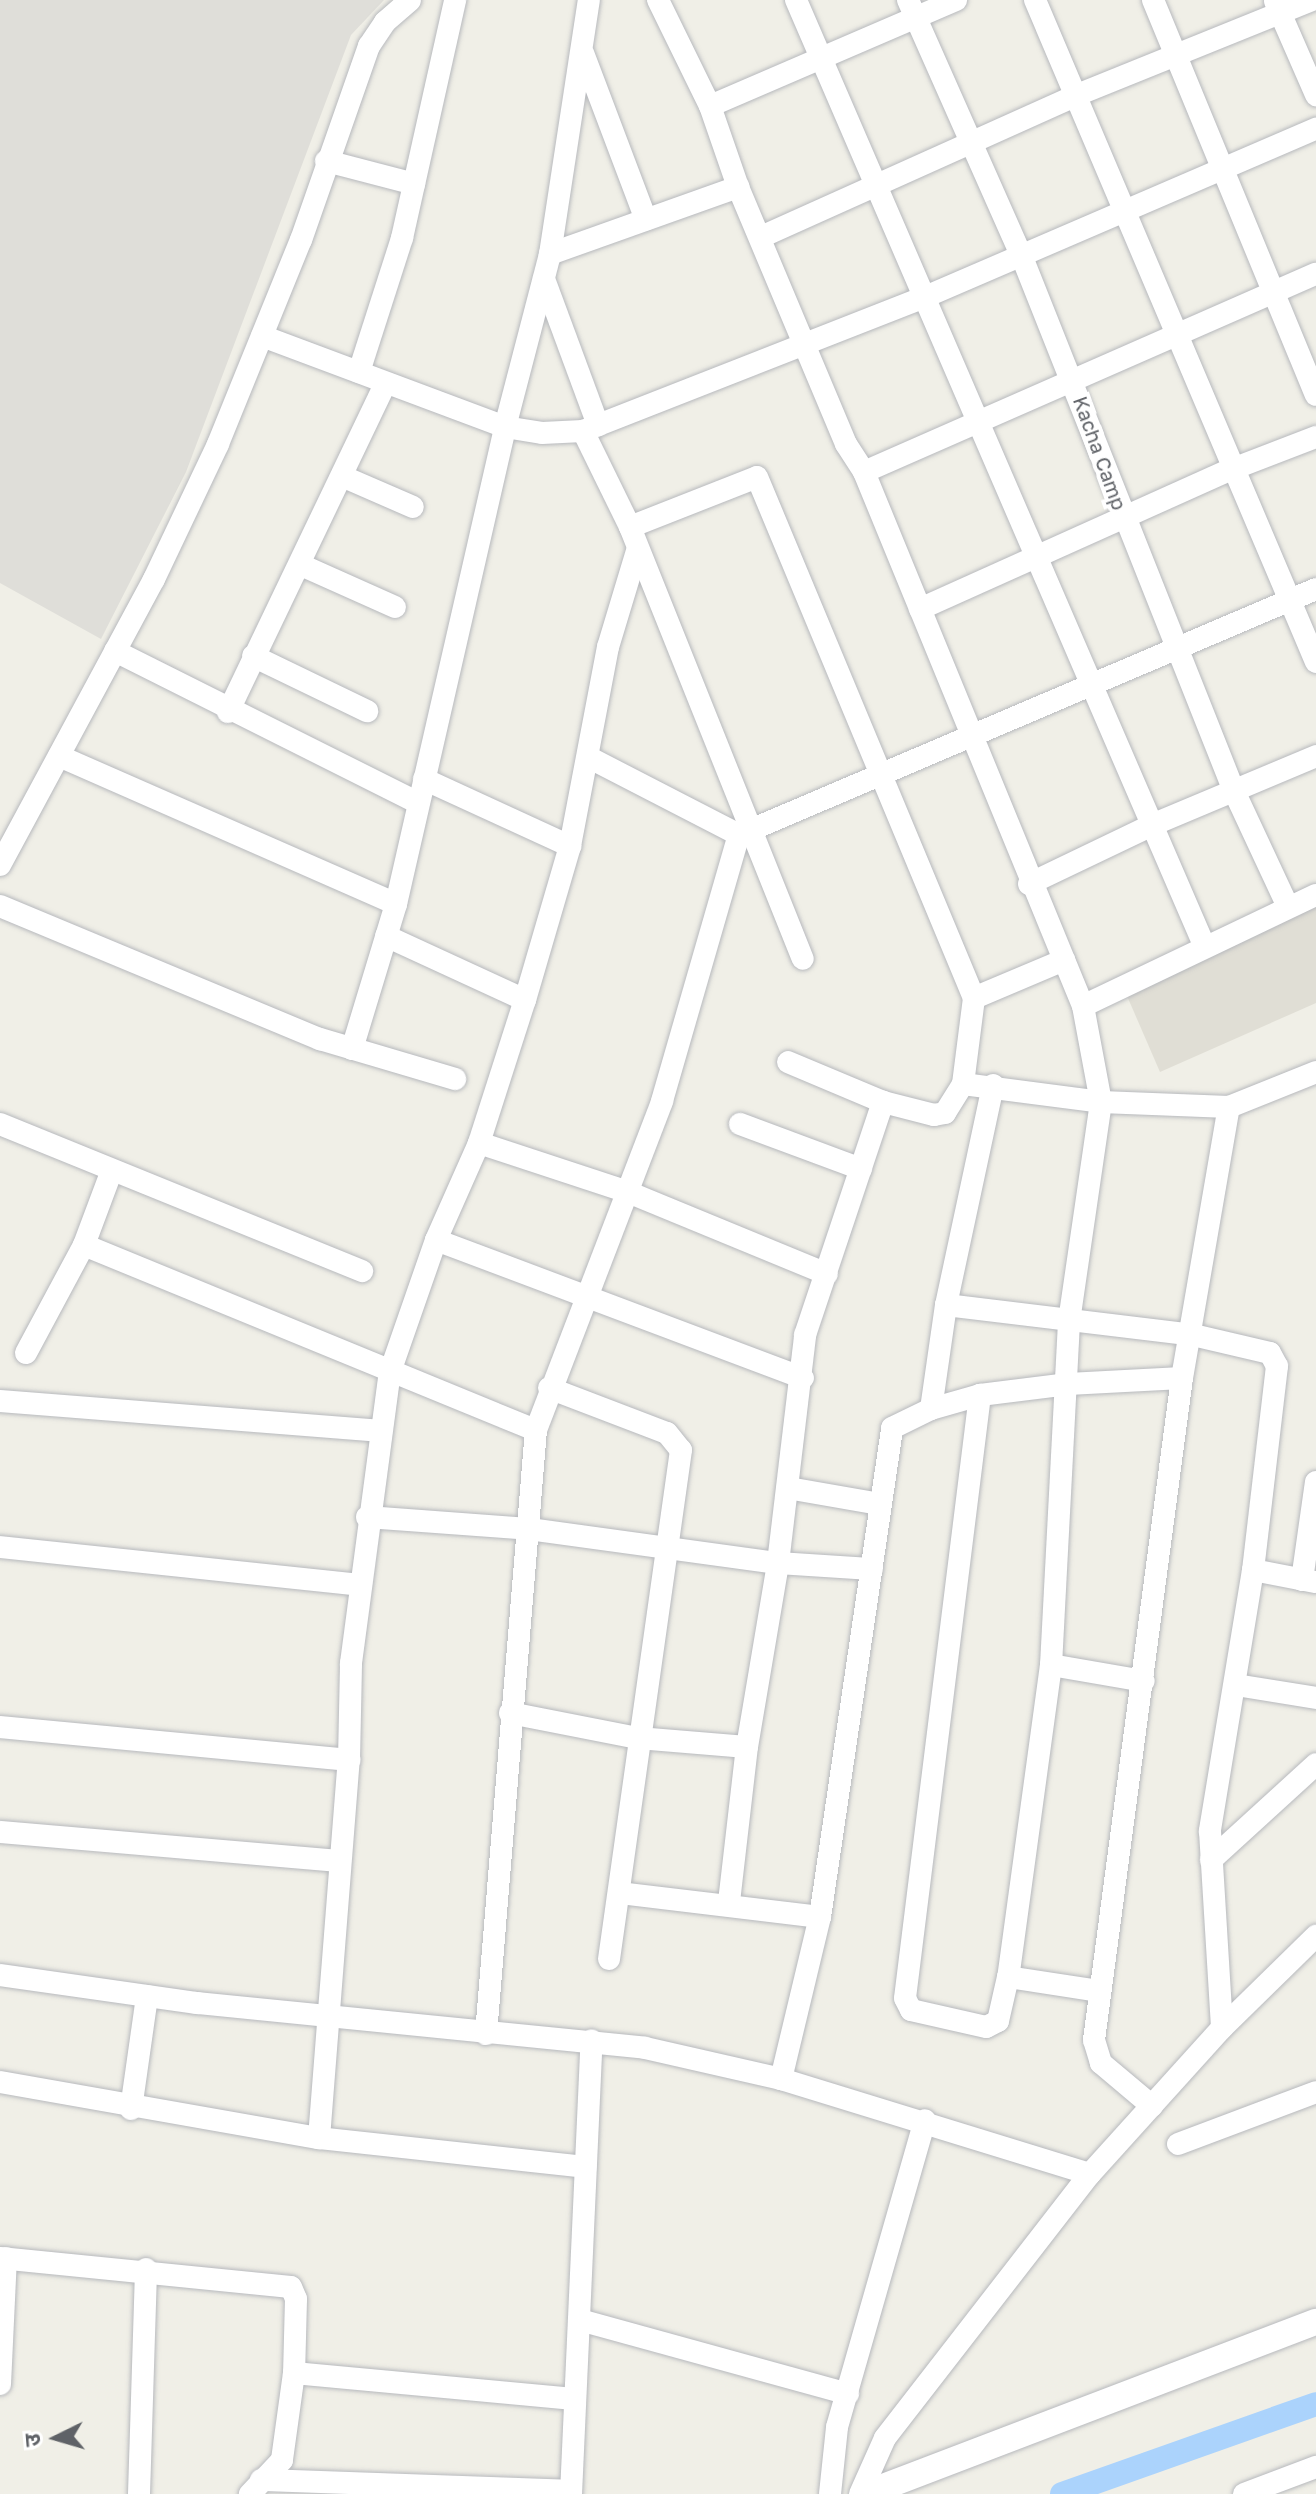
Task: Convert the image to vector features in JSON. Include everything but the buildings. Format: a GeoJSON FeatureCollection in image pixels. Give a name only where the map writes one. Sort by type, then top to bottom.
{"type":"FeatureCollection","features":[{"type":"Feature","properties":{"kind":"street"},"geometry":{"type":"LineString","coordinates":[[0,865],[115,651],[218,444],[262,336],[369,46],[385,22],[410,0]]}},
{"type":"Feature","properties":{"kind":"street"},"geometry":{"type":"LineString","coordinates":[[359,372],[414,184],[455,0]]}},
{"type":"Feature","properties":{"kind":"street"},"geometry":{"type":"LineString","coordinates":[[352,1049],[396,904],[505,427],[550,254],[589,0]]}},
{"type":"Feature","properties":{"kind":"street"},"geometry":{"type":"LineString","coordinates":[[658,0],[710,106],[738,187],[808,345],[846,444],[864,472],[1029,884],[1083,1006],[1101,1102],[1069,1322],[1051,1665],[1008,1977],[993,2026],[907,2006],[980,1395]]}},
{"type":"Feature","properties":{"kind":"street"},"geometry":{"type":"LineString","coordinates":[[796,0],[1204,945]]}},
{"type":"Feature","properties":{"kind":"street"},"geometry":{"type":"LineString","coordinates":[[710,106],[824,60],[913,10],[956,0]]}},
{"type":"Feature","properties":{"kind":"street"},"geometry":{"type":"LineString","coordinates":[[1035,0],[1230,470],[1316,662]]}},
{"type":"Feature","properties":{"kind":"street"},"geometry":{"type":"LineString","coordinates":[[1153,0],[1316,395]]}},
{"type":"Feature","properties":{"kind":"street"},"geometry":{"type":"LineString","coordinates":[[761,237],[1077,95],[1178,55],[1278,6],[1312,0]]}},
{"type":"Feature","properties":{"kind":"street"},"geometry":{"type":"LineString","coordinates":[[1278,6],[1316,95]]}},
{"type":"Feature","properties":{"kind":"street","name":"Kacha Camp"},"geometry":{"type":"LineString","coordinates":[[913,10],[1022,257],[1073,379],[1123,519],[1234,791],[1288,907]]}},
{"type":"Feature","properties":{"kind":"street"},"geometry":{"type":"LineString","coordinates":[[582,48],[646,220]]}},
{"type":"Feature","properties":{"kind":"street"},"geometry":{"type":"LineString","coordinates":[[262,336],[505,427],[542,433],[591,428],[808,345],[1022,257],[1316,129]]}},
{"type":"Feature","properties":{"kind":"street"},"geometry":{"type":"LineString","coordinates":[[326,161],[414,184]]}},
{"type":"Feature","properties":{"kind":"street"},"geometry":{"type":"LineString","coordinates":[[550,254],[738,187]]}},
{"type":"Feature","properties":{"kind":"street"},"geometry":{"type":"LineString","coordinates":[[864,472],[977,418],[1174,337],[1316,274]]}},
{"type":"Feature","properties":{"kind":"street"},"geometry":{"type":"LineString","coordinates":[[544,279],[591,428],[637,551],[745,830],[803,959]]}},
{"type":"Feature","properties":{"kind":"street"},"geometry":{"type":"LineString","coordinates":[[228,712],[344,477],[385,384]]}},
{"type":"Feature","properties":{"kind":"street"},"geometry":{"type":"LineString","coordinates":[[920,609],[1230,470],[1316,437]]}},
{"type":"Feature","properties":{"kind":"street"},"geometry":{"type":"LineString","coordinates":[[344,477],[413,507]]}},
{"type":"Feature","properties":{"kind":"street"},"geometry":{"type":"LineString","coordinates":[[630,527],[757,477],[974,998],[974,1028],[963,1084],[952,1107],[934,1115],[883,1102],[788,1062]]}},
{"type":"Feature","properties":{"kind":"street"},"geometry":{"type":"LineString","coordinates":[[319,2138],[349,1760],[351,1663],[367,1517],[390,1372],[436,1240],[479,1143],[525,1000],[570,846],[590,758],[608,647],[637,551]]}},
{"type":"Feature","properties":{"kind":"street"},"geometry":{"type":"LineString","coordinates":[[301,565],[395,607]]}},
{"type":"Feature","properties":{"kind":"street"},"geometry":{"type":"LineString","coordinates":[[590,758],[745,830],[884,776],[970,736],[1179,651],[1316,589]]}},
{"type":"Feature","properties":{"kind":"street"},"geometry":{"type":"LineString","coordinates":[[115,651],[228,712],[418,803]]}},
{"type":"Feature","properties":{"kind":"street"},"geometry":{"type":"LineString","coordinates":[[253,656],[367,711]]}},
{"type":"Feature","properties":{"kind":"street"},"geometry":{"type":"LineString","coordinates":[[59,756],[396,904]]}},
{"type":"Feature","properties":{"kind":"street"},"geometry":{"type":"LineString","coordinates":[[1029,884],[1152,825],[1316,756]]}},
{"type":"Feature","properties":{"kind":"street"},"geometry":{"type":"LineString","coordinates":[[424,779],[570,846]]}},
{"type":"Feature","properties":{"kind":"street"},"geometry":{"type":"LineString","coordinates":[[486,2034],[510,1713],[536,1430],[549,1388],[662,1101],[745,830]]}},
{"type":"Feature","properties":{"kind":"street"},"geometry":{"type":"LineString","coordinates":[[1083,1006],[1204,945],[1316,895]]}},
{"type":"Feature","properties":{"kind":"street"},"geometry":{"type":"LineString","coordinates":[[0,906],[352,1049],[455,1079]]}},
{"type":"Feature","properties":{"kind":"street"},"geometry":{"type":"LineString","coordinates":[[386,936],[525,1000]]}},
{"type":"Feature","properties":{"kind":"street"},"geometry":{"type":"LineString","coordinates":[[974,998],[1064,960]]}},
{"type":"Feature","properties":{"kind":"street"},"geometry":{"type":"LineString","coordinates":[[963,1084],[993,1085],[1101,1102],[1229,1107],[1316,1072]]}},
{"type":"Feature","properties":{"kind":"street"},"geometry":{"type":"LineString","coordinates":[[931,1409],[946,1305],[993,1085]]}},
{"type":"Feature","properties":{"kind":"street"},"geometry":{"type":"LineString","coordinates":[[729,1902],[747,1747],[778,1563],[808,1319],[827,1274],[883,1102]]}},
{"type":"Feature","properties":{"kind":"street"},"geometry":{"type":"LineString","coordinates":[[1152,2106],[1094,2053],[1182,1378],[1193,1335],[1229,1107]]}},
{"type":"Feature","properties":{"kind":"street"},"geometry":{"type":"LineString","coordinates":[[0,1124],[362,1271]]}},
{"type":"Feature","properties":{"kind":"street"},"geometry":{"type":"LineString","coordinates":[[740,1124],[861,1169]]}},
{"type":"Feature","properties":{"kind":"street"},"geometry":{"type":"LineString","coordinates":[[479,1143],[628,1192],[827,1274]]}},
{"type":"Feature","properties":{"kind":"street"},"geometry":{"type":"LineString","coordinates":[[26,1353],[84,1245],[112,1170]]}},
{"type":"Feature","properties":{"kind":"street"},"geometry":{"type":"LineString","coordinates":[[436,1240],[803,1378]]}},
{"type":"Feature","properties":{"kind":"street"},"geometry":{"type":"LineString","coordinates":[[84,1245],[536,1430]]}},
{"type":"Feature","properties":{"kind":"street"},"geometry":{"type":"LineString","coordinates":[[946,1305],[1193,1335],[1270,1353],[1277,1366],[1253,1570],[1236,1685],[1213,1800],[1211,1860],[1222,2028]]}},
{"type":"Feature","properties":{"kind":"street"},"geometry":{"type":"LineString","coordinates":[[781,2079],[820,1917],[892,1428],[931,1409],[980,1395],[1068,1384],[1182,1378]]}},
{"type":"Feature","properties":{"kind":"street"},"geometry":{"type":"LineString","coordinates":[[549,1388],[678,1440],[609,1959]]}},
{"type":"Feature","properties":{"kind":"street"},"geometry":{"type":"LineString","coordinates":[[0,1401],[379,1431]]}},
{"type":"Feature","properties":{"kind":"street"},"geometry":{"type":"LineString","coordinates":[[1253,1570],[1309,1581],[1316,1482]]}},
{"type":"Feature","properties":{"kind":"street"},"geometry":{"type":"LineString","coordinates":[[788,1488],[880,1504]]}},
{"type":"Feature","properties":{"kind":"street"},"geometry":{"type":"LineString","coordinates":[[367,1517],[529,1529],[778,1563],[872,1569]]}},
{"type":"Feature","properties":{"kind":"street"},"geometry":{"type":"LineString","coordinates":[[0,1547],[361,1585]]}},
{"type":"Feature","properties":{"kind":"street"},"geometry":{"type":"LineString","coordinates":[[1051,1665],[1144,1681]]}},
{"type":"Feature","properties":{"kind":"street"},"geometry":{"type":"LineString","coordinates":[[1236,1685],[1316,1698]]}},
{"type":"Feature","properties":{"kind":"street"},"geometry":{"type":"LineString","coordinates":[[510,1713],[638,1738],[747,1747]]}},
{"type":"Feature","properties":{"kind":"street"},"geometry":{"type":"LineString","coordinates":[[0,1727],[349,1760]]}},
{"type":"Feature","properties":{"kind":"street"},"geometry":{"type":"LineString","coordinates":[[1211,1860],[1316,1764]]}},
{"type":"Feature","properties":{"kind":"street"},"geometry":{"type":"LineString","coordinates":[[0,1832],[340,1861]]}},
{"type":"Feature","properties":{"kind":"street"},"geometry":{"type":"LineString","coordinates":[[619,1893],[729,1902],[820,1917]]}},
{"type":"Feature","properties":{"kind":"street"},"geometry":{"type":"LineString","coordinates":[[862,2494],[885,2438],[1090,2174],[1222,2028],[1316,1936]]}},
{"type":"Feature","properties":{"kind":"street"},"geometry":{"type":"LineString","coordinates":[[0,1975],[147,1996],[486,2034],[592,2040],[781,2079],[925,2120],[1090,2174]]}},
{"type":"Feature","properties":{"kind":"street"},"geometry":{"type":"LineString","coordinates":[[1008,1977],[1100,1991]]}},
{"type":"Feature","properties":{"kind":"street"},"geometry":{"type":"LineString","coordinates":[[131,2109],[147,1996]]}},
{"type":"Feature","properties":{"kind":"street"},"geometry":{"type":"LineString","coordinates":[[256,2487],[571,2492],[592,2040]]}},
{"type":"Feature","properties":{"kind":"street"},"geometry":{"type":"LineString","coordinates":[[0,2082],[131,2109],[319,2138],[585,2167]]}},
{"type":"Feature","properties":{"kind":"street"},"geometry":{"type":"LineString","coordinates":[[1178,2144],[1316,2092]]}},
{"type":"Feature","properties":{"kind":"street"},"geometry":{"type":"LineString","coordinates":[[830,2494],[831,2458],[925,2120]]}},
{"type":"Feature","properties":{"kind":"street"},"geometry":{"type":"LineString","coordinates":[[0,2384],[3,2258],[146,2269],[291,2287],[296,2299],[294,2373],[282,2460],[256,2487]]}},
{"type":"Feature","properties":{"kind":"street"},"geometry":{"type":"LineString","coordinates":[[139,2494],[146,2269]]}},
{"type":"Feature","properties":{"kind":"street"},"geometry":{"type":"LineString","coordinates":[[580,2320],[848,2394]]}},
{"type":"Feature","properties":{"kind":"street"},"geometry":{"type":"LineString","coordinates":[[862,2494],[1316,2322]]}},
{"type":"Feature","properties":{"kind":"street"},"geometry":{"type":"LineString","coordinates":[[294,2373],[574,2399]]}},
{"type":"Feature","properties":{"kind":"street"},"geometry":{"type":"LineString","coordinates":[[1249,2493],[1316,2467]]}},
{"type":"Feature","properties":{"kind":"shaded area"},"geometry":{"type":"Polygon","coordinates":[[[0,0],[384,0],[351,35],[186,472],[101,639],[0,583],[0,0]]]}},
{"type":"Feature","properties":{"kind":"shaded area"},"geometry":{"type":"Polygon","coordinates":[[[1316,905],[1316,1003],[1160,1072],[1124,989],[1316,905]]]}},
{"type":"Feature","properties":{"kind":"waterway"},"geometry":{"type":"LineString","coordinates":[[1062,2494],[1316,2404]]}}]}
